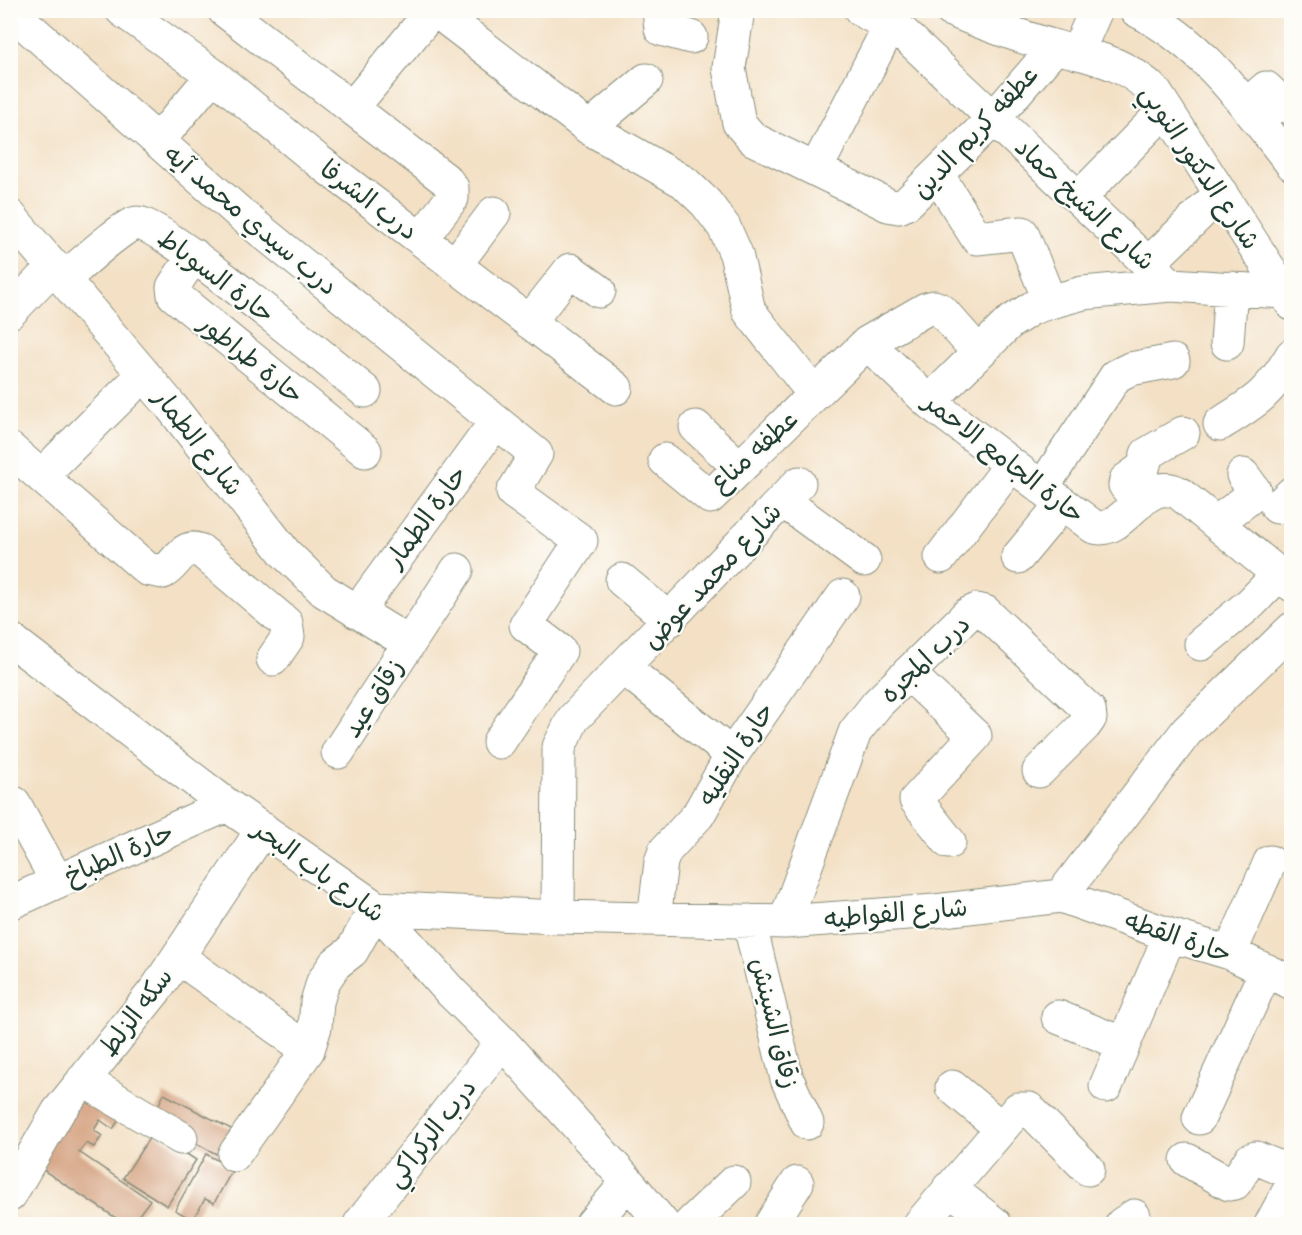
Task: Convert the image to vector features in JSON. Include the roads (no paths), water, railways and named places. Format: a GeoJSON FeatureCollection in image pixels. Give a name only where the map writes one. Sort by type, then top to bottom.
{"type":"FeatureCollection","features":[{"type":"Feature","properties":{"kind":"street","name":"درب الشرفا"},"geometry":{"type":"LineString","coordinates":[[122,10],[213,75],[317,160],[616,388]]}},
{"type":"Feature","properties":{"kind":"street"},"geometry":{"type":"LineString","coordinates":[[224,10],[446,180],[452,188],[452,198],[421,239]]}},
{"type":"Feature","properties":{"kind":"street"},"geometry":{"type":"LineString","coordinates":[[659,10],[661,29],[691,37]]}},
{"type":"Feature","properties":{"kind":"street","name":"عطفه كريم الدين"},"geometry":{"type":"LineString","coordinates":[[738,10],[729,68],[739,123],[753,138],[888,205],[899,207],[907,203],[1066,50],[1096,10]]}},
{"type":"Feature","properties":{"kind":"street","name":"شارع الشيخ حماد"},"geometry":{"type":"LineString","coordinates":[[861,10],[894,18],[903,33],[1159,274]]}},
{"type":"Feature","properties":{"kind":"street","name":"شارع الدكتور النوبي"},"geometry":{"type":"LineString","coordinates":[[951,10],[1066,50],[1121,66],[1139,76],[1155,92],[1288,298]]}},
{"type":"Feature","properties":{"kind":"street"},"geometry":{"type":"LineString","coordinates":[[1136,10],[1174,32],[1198,52],[1246,105],[1292,164]]}},
{"type":"Feature","properties":{"kind":"street","name":"درب سيدي محمد آيه"},"geometry":{"type":"LineString","coordinates":[[10,11],[243,216],[536,454],[514,490],[515,495],[581,541],[525,625],[560,651],[499,742]]}},
{"type":"Feature","properties":{"kind":"street"},"geometry":{"type":"LineString","coordinates":[[352,108],[449,14],[589,128],[684,182],[706,203],[724,227],[736,254],[749,310],[814,394]]}},
{"type":"Feature","properties":{"kind":"street"},"geometry":{"type":"LineString","coordinates":[[816,169],[894,18]]}},
{"type":"Feature","properties":{"kind":"street"},"geometry":{"type":"LineString","coordinates":[[158,141],[213,75]]}},
{"type":"Feature","properties":{"kind":"street"},"geometry":{"type":"LineString","coordinates":[[589,128],[646,80]]}},
{"type":"Feature","properties":{"kind":"street"},"geometry":{"type":"LineString","coordinates":[[1246,105],[1266,88],[1285,106],[1292,101]]}},
{"type":"Feature","properties":{"kind":"street"},"geometry":{"type":"LineString","coordinates":[[1079,198],[1166,109]]}},
{"type":"Feature","properties":{"kind":"street"},"geometry":{"type":"LineString","coordinates":[[937,174],[977,238],[1022,233],[1050,302]]}},
{"type":"Feature","properties":{"kind":"street"},"geometry":{"type":"LineString","coordinates":[[1159,274],[1221,193]]}},
{"type":"Feature","properties":{"kind":"street"},"geometry":{"type":"LineString","coordinates":[[455,265],[494,213]]}},
{"type":"Feature","properties":{"kind":"street","name":"شارع الطمار"},"geometry":{"type":"LineString","coordinates":[[10,216],[60,272],[144,374],[285,554],[324,591],[409,643]]}},
{"type":"Feature","properties":{"kind":"street","name":"حارة السوباط"},"geometry":{"type":"LineString","coordinates":[[60,272],[130,224],[138,222],[146,224],[194,255],[365,391]]}},
{"type":"Feature","properties":{"kind":"street","name":"حارة طراطور"},"geometry":{"type":"LineString","coordinates":[[194,255],[173,288],[174,295],[365,451]]}},
{"type":"Feature","properties":{"kind":"street"},"geometry":{"type":"LineString","coordinates":[[530,322],[570,270],[599,291]]}},
{"type":"Feature","properties":{"kind":"street"},"geometry":{"type":"LineString","coordinates":[[10,312],[60,272]]}},
{"type":"Feature","properties":{"kind":"street"},"geometry":{"type":"LineString","coordinates":[[929,402],[1009,323],[1032,309],[1050,302],[1159,274],[1288,298]]}},
{"type":"Feature","properties":{"kind":"street"},"geometry":{"type":"LineString","coordinates":[[1227,343],[1231,288]]}},
{"type":"Feature","properties":{"kind":"street","name":"عطفه مناع"},"geometry":{"type":"LineString","coordinates":[[664,460],[710,497],[867,343],[926,309],[934,307],[941,310],[978,352]]}},
{"type":"Feature","properties":{"kind":"street","name":"حارة الجامع الاحمر"},"geometry":{"type":"LineString","coordinates":[[867,343],[929,402],[1094,527],[1101,529],[1107,527],[1157,490],[1169,488],[1285,580]]}},
{"type":"Feature","properties":{"kind":"street"},"geometry":{"type":"LineString","coordinates":[[1220,424],[1264,395],[1275,384],[1292,355]]}},
{"type":"Feature","properties":{"kind":"street"},"geometry":{"type":"LineString","coordinates":[[1018,557],[1116,376],[1130,369],[1173,361]]}},
{"type":"Feature","properties":{"kind":"street"},"geometry":{"type":"LineString","coordinates":[[41,476],[144,374]]}},
{"type":"Feature","properties":{"kind":"street","name":"حارة الطمار"},"geometry":{"type":"LineString","coordinates":[[357,612],[495,423]]}},
{"type":"Feature","properties":{"kind":"street"},"geometry":{"type":"LineString","coordinates":[[696,427],[739,467]]}},
{"type":"Feature","properties":{"kind":"street"},"geometry":{"type":"LineString","coordinates":[[1139,503],[1125,485],[1126,480],[1142,469],[1146,454],[1183,433]]}},
{"type":"Feature","properties":{"kind":"street"},"geometry":{"type":"LineString","coordinates":[[10,449],[152,571],[168,569],[189,548],[201,551],[286,623],[288,638],[273,659]]}},
{"type":"Feature","properties":{"kind":"street"},"geometry":{"type":"LineString","coordinates":[[941,557],[1011,465]]}},
{"type":"Feature","properties":{"kind":"street"},"geometry":{"type":"LineString","coordinates":[[1215,523],[1253,495],[1254,490],[1243,475]]}},
{"type":"Feature","properties":{"kind":"street","name":"شارع محمد عوض"},"geometry":{"type":"LineString","coordinates":[[558,917],[559,747],[573,719],[791,492],[864,560]]}},
{"type":"Feature","properties":{"kind":"street","name":"زقاق عيد"},"geometry":{"type":"LineString","coordinates":[[338,752],[457,570]]}},
{"type":"Feature","properties":{"kind":"street"},"geometry":{"type":"LineString","coordinates":[[622,580],[670,620]]}},
{"type":"Feature","properties":{"kind":"street"},"geometry":{"type":"LineString","coordinates":[[1201,644],[1251,603],[1285,580]]}},
{"type":"Feature","properties":{"kind":"street","name":"حارة النقليه"},"geometry":{"type":"LineString","coordinates":[[654,919],[660,862],[665,851],[698,815],[732,755],[843,596]]}},
{"type":"Feature","properties":{"kind":"street","name":"درب المجره"},"geometry":{"type":"LineString","coordinates":[[785,922],[847,748],[865,718],[968,614],[977,610],[985,612],[1089,710],[1090,718],[1039,771]]}},
{"type":"Feature","properties":{"kind":"street"},"geometry":{"type":"LineString","coordinates":[[1061,896],[1187,731],[1292,629]]}},
{"type":"Feature","properties":{"kind":"street","name":"شارع باب البحر"},"geometry":{"type":"LineString","coordinates":[[10,639],[227,805],[376,908],[451,992],[502,1042],[663,1224]]}},
{"type":"Feature","properties":{"kind":"street"},"geometry":{"type":"LineString","coordinates":[[624,668],[732,755]]}},
{"type":"Feature","properties":{"kind":"street"},"geometry":{"type":"LineString","coordinates":[[908,673],[975,736],[918,796],[918,805],[949,842]]}},
{"type":"Feature","properties":{"kind":"street"},"geometry":{"type":"LineString","coordinates":[[14,804],[57,881]]}},
{"type":"Feature","properties":{"kind":"street","name":"حارة الطباخ"},"geometry":{"type":"LineString","coordinates":[[10,903],[227,805]]}},
{"type":"Feature","properties":{"kind":"street","name":"سكه الزلط"},"geometry":{"type":"LineString","coordinates":[[10,1195],[52,1121],[135,1017],[263,829]]}},
{"type":"Feature","properties":{"kind":"street"},"geometry":{"type":"LineString","coordinates":[[1230,953],[1270,862]]}},
{"type":"Feature","properties":{"kind":"street","name":"شارع الفواطيه"},"geometry":{"type":"LineString","coordinates":[[376,908],[558,917],[785,922],[935,911],[1061,896]]}},
{"type":"Feature","properties":{"kind":"street","name":"حارة القطه"},"geometry":{"type":"LineString","coordinates":[[1061,896],[1170,935],[1230,953],[1279,977]]}},
{"type":"Feature","properties":{"kind":"street"},"geometry":{"type":"LineString","coordinates":[[234,1155],[308,1050],[315,1027],[317,1002],[323,982],[335,964],[352,951],[376,908]]}},
{"type":"Feature","properties":{"kind":"street","name":"زقاق الشينش"},"geometry":{"type":"LineString","coordinates":[[749,921],[787,1079],[807,1123]]}},
{"type":"Feature","properties":{"kind":"street"},"geometry":{"type":"LineString","coordinates":[[1106,1086],[1170,935]]}},
{"type":"Feature","properties":{"kind":"street"},"geometry":{"type":"LineString","coordinates":[[178,957],[308,1050]]}},
{"type":"Feature","properties":{"kind":"street"},"geometry":{"type":"LineString","coordinates":[[1199,1118],[1279,977]]}},
{"type":"Feature","properties":{"kind":"street"},"geometry":{"type":"LineString","coordinates":[[1058,1017],[1123,1044]]}},
{"type":"Feature","properties":{"kind":"street","name":"درب الركراكي"},"geometry":{"type":"LineString","coordinates":[[360,1224],[502,1042]]}},
{"type":"Feature","properties":{"kind":"street"},"geometry":{"type":"LineString","coordinates":[[83,1080],[181,1138]]}},
{"type":"Feature","properties":{"kind":"street"},"geometry":{"type":"LineString","coordinates":[[952,1087],[1000,1127]]}},
{"type":"Feature","properties":{"kind":"street"},"geometry":{"type":"LineString","coordinates":[[920,1224],[1000,1127],[1018,1109],[1029,1109],[1088,1169]]}},
{"type":"Feature","properties":{"kind":"street"},"geometry":{"type":"LineString","coordinates":[[1187,1160],[1228,1184],[1235,1183],[1250,1160],[1256,1158],[1292,1173]]}},
{"type":"Feature","properties":{"kind":"street"},"geometry":{"type":"LineString","coordinates":[[591,1224],[628,1182]]}},
{"type":"Feature","properties":{"kind":"street"},"geometry":{"type":"LineString","coordinates":[[690,1224],[734,1182]]}},
{"type":"Feature","properties":{"kind":"street"},"geometry":{"type":"LineString","coordinates":[[771,1224],[797,1183]]}},
{"type":"Feature","properties":{"kind":"street"},"geometry":{"type":"LineString","coordinates":[[1271,1224],[1292,1185]]}},
{"type":"Feature","properties":{"kind":"street"},"geometry":{"type":"LineString","coordinates":[[949,1188],[995,1224]]}}]}
